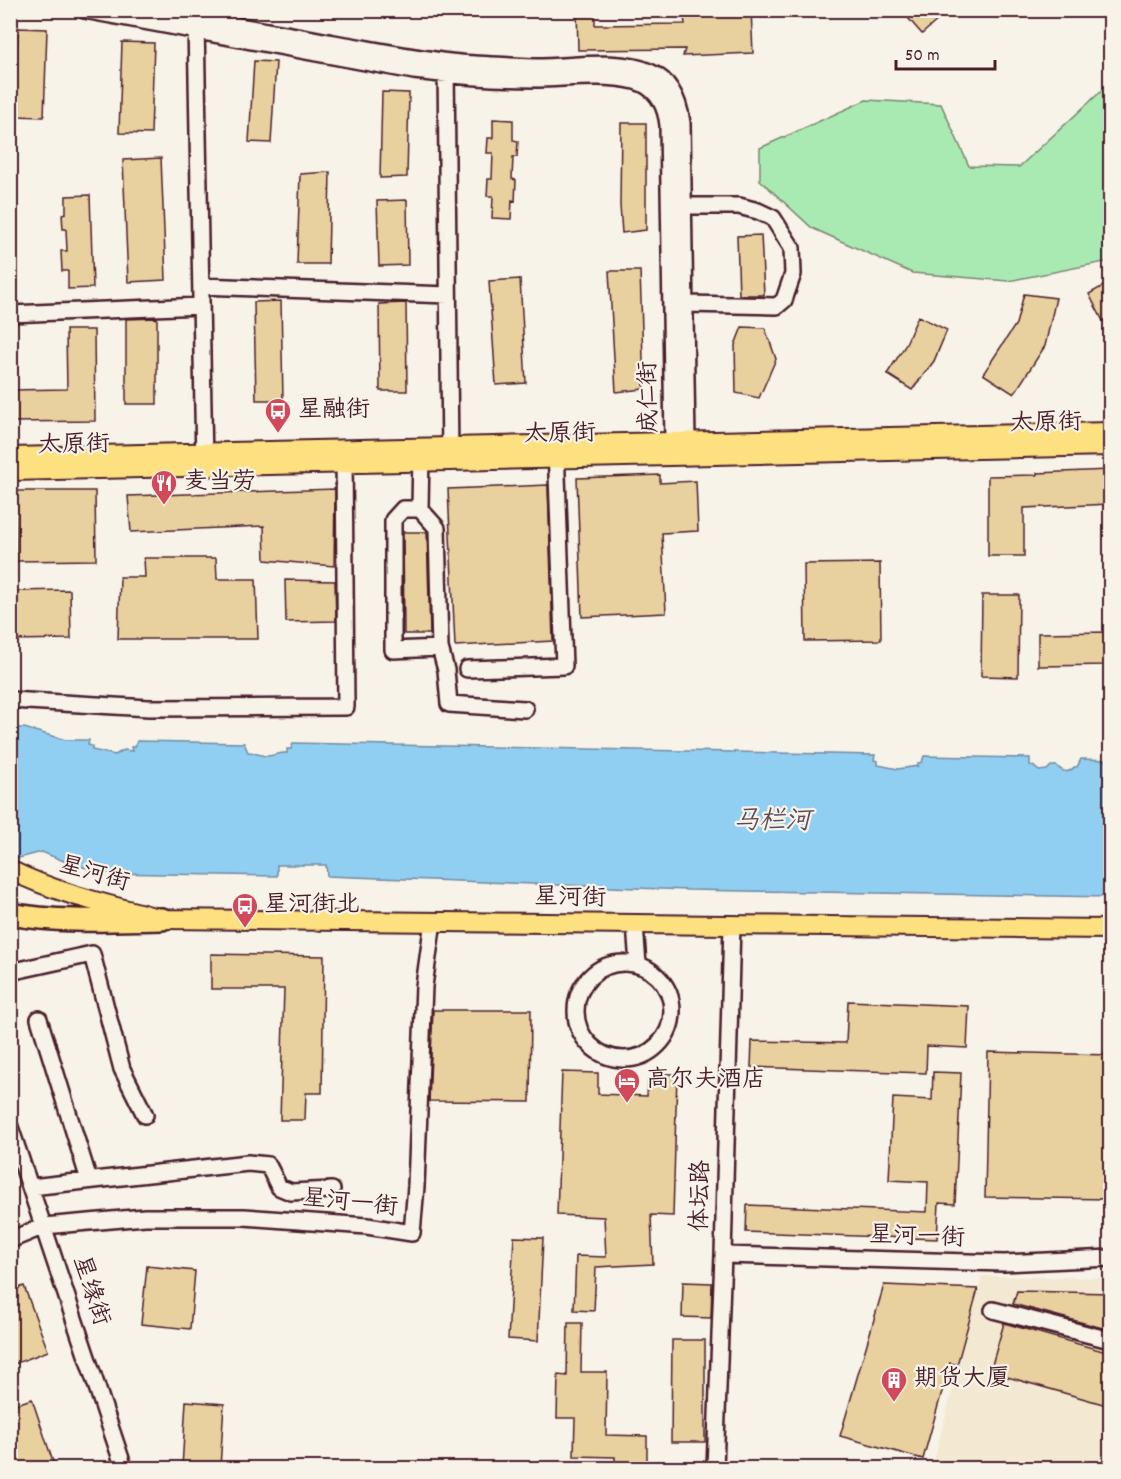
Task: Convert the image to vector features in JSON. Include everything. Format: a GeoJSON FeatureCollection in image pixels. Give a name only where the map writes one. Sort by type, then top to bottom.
{"type":"FeatureCollection","features":[{"type":"Feature","properties":{"kind":"highway"},"geometry":{"type":"LineString","coordinates":[[10,914],[35,918],[96,921],[162,919]]}},
{"type":"Feature","properties":{"kind":"main road","name":"太原街"},"geometry":{"type":"LineString","coordinates":[[10,471],[204,460],[556,452],[1110,432]]}},
{"type":"Feature","properties":{"kind":"main road","name":"太原街"},"geometry":{"type":"LineString","coordinates":[[680,446],[1110,446]]}},
{"type":"Feature","properties":{"kind":"main road","name":"太原街"},"geometry":{"type":"LineString","coordinates":[[10,457],[204,460]]}},
{"type":"Feature","properties":{"kind":"main road","name":"星河街"},"geometry":{"type":"LineString","coordinates":[[10,870],[64,893],[162,919],[1110,929]]}},
{"type":"Feature","properties":{"kind":"street","name":"成仁街"},"geometry":{"type":"LineString","coordinates":[[84,10],[196,25],[414,72],[446,68],[536,79],[629,79],[644,84],[656,93],[667,115],[677,206],[685,304],[680,446]]}},
{"type":"Feature","properties":{"kind":"street","name":"成仁街"},"geometry":{"type":"LineString","coordinates":[[155,10],[196,25]]}},
{"type":"Feature","properties":{"kind":"street"},"geometry":{"type":"LineString","coordinates":[[196,25],[204,460]]}},
{"type":"Feature","properties":{"kind":"street"},"geometry":{"type":"LineString","coordinates":[[446,68],[450,454]]}},
{"type":"Feature","properties":{"kind":"street","name":"成仁街"},"geometry":{"type":"LineString","coordinates":[[677,206],[680,446]]}},
{"type":"Feature","properties":{"kind":"street"},"geometry":{"type":"LineString","coordinates":[[677,206],[739,206],[758,211],[773,218],[792,249],[793,274],[784,300],[777,306],[685,304]]}},
{"type":"Feature","properties":{"kind":"street"},"geometry":{"type":"LineString","coordinates":[[201,286],[448,295]]}},
{"type":"Feature","properties":{"kind":"street"},"geometry":{"type":"LineString","coordinates":[[10,314],[201,306]]}},
{"type":"Feature","properties":{"kind":"street"},"geometry":{"type":"LineString","coordinates":[[467,669],[564,666],[556,452]]}},
{"type":"Feature","properties":{"kind":"street"},"geometry":{"type":"LineString","coordinates":[[421,455],[420,509],[437,528],[440,648],[446,670],[449,704],[525,709]]}},
{"type":"Feature","properties":{"kind":"street"},"geometry":{"type":"LineString","coordinates":[[10,700],[149,708],[346,707],[344,456]]}},
{"type":"Feature","properties":{"kind":"street"},"geometry":{"type":"LineString","coordinates":[[420,509],[403,509],[393,520],[393,650],[440,648]]}},
{"type":"Feature","properties":{"kind":"street","name":"星河一街"},"geometry":{"type":"LineString","coordinates":[[10,1240],[44,1226],[145,1217],[244,1217],[367,1226],[412,1233],[424,986],[433,921]]}},
{"type":"Feature","properties":{"kind":"street"},"geometry":{"type":"LineString","coordinates":[[635,924],[638,965]]}},
{"type":"Feature","properties":{"kind":"street","name":"体坛路"},"geometry":{"type":"LineString","coordinates":[[715,1468],[732,924]]}},
{"type":"Feature","properties":{"kind":"street"},"geometry":{"type":"LineString","coordinates":[[10,972],[92,954],[122,1069],[145,1115]]}},
{"type":"Feature","properties":{"kind":"street"},"geometry":{"type":"LineString","coordinates":[[622,963],[638,965],[652,971],[663,983],[670,997],[672,1013],[669,1028],[661,1042],[649,1053],[634,1058],[618,1059],[603,1054],[590,1045],[581,1032],[576,1017],[577,1001],[583,986],[593,974],[606,966],[622,963]]}},
{"type":"Feature","properties":{"kind":"street"},"geometry":{"type":"LineString","coordinates":[[39,1019],[89,1180]]}},
{"type":"Feature","properties":{"kind":"street","name":"星缘街"},"geometry":{"type":"LineString","coordinates":[[10,1127],[124,1468]]}},
{"type":"Feature","properties":{"kind":"street"},"geometry":{"type":"LineString","coordinates":[[31,1187],[248,1163],[268,1165],[279,1187],[291,1192],[332,1190]]}},
{"type":"Feature","properties":{"kind":"street","name":"星河一街"},"geometry":{"type":"LineString","coordinates":[[723,1254],[1004,1263],[1110,1258]]}},
{"type":"Feature","properties":{"kind":"street"},"geometry":{"type":"LineString","coordinates":[[993,1310],[1110,1340]]}},
{"type":"Feature","properties":{"kind":"shaded area"},"geometry":{"type":"Polygon","coordinates":[[[982,1276],[1110,1278],[1110,1468],[932,1468],[982,1276]]]}},
{"type":"Feature","properties":{"kind":"green space"},"geometry":{"type":"Polygon","coordinates":[[[1110,83],[1110,261],[1008,281],[912,273],[812,228],[760,180],[760,148],[866,100],[941,104],[969,166],[1019,167],[1110,83]]]}},
{"type":"Feature","properties":{"kind":"water","name":"马栏河"},"geometry":{"type":"Polygon","coordinates":[[[11,728],[24,728],[66,740],[89,740],[88,745],[92,746],[92,750],[115,755],[124,750],[132,751],[131,747],[135,747],[137,741],[244,743],[248,752],[267,756],[287,753],[287,749],[291,749],[293,743],[875,755],[874,760],[878,761],[878,765],[898,769],[918,766],[924,756],[1030,758],[1030,765],[1039,771],[1057,766],[1063,771],[1068,771],[1077,767],[1081,759],[1110,760],[1110,897],[688,890],[327,876],[326,865],[277,865],[277,876],[107,873],[71,864],[42,852],[11,860],[11,728]]]}},
{"type":"Feature","properties":{"kind":"building"},"geometry":{"type":"Polygon","coordinates":[[[577,10],[595,10],[595,25],[685,24],[683,10],[751,10],[753,53],[683,56],[685,49],[578,50],[577,10]]]}},
{"type":"Feature","properties":{"kind":"building"},"geometry":{"type":"Polygon","coordinates":[[[901,10],[949,10],[922,34],[901,10]]]}},
{"type":"Feature","properties":{"kind":"building"},"geometry":{"type":"Polygon","coordinates":[[[18,28],[47,29],[44,117],[15,116],[18,28]]]}},
{"type":"Feature","properties":{"kind":"building"},"geometry":{"type":"Polygon","coordinates":[[[122,42],[154,43],[151,134],[119,133],[122,42]]]}},
{"type":"Feature","properties":{"kind":"building"},"geometry":{"type":"Polygon","coordinates":[[[254,61],[276,62],[271,143],[249,142],[254,61]]]}},
{"type":"Feature","properties":{"kind":"building"},"geometry":{"type":"Polygon","coordinates":[[[382,92],[409,93],[407,177],[380,178],[382,92]]]}},
{"type":"Feature","properties":{"kind":"building"},"geometry":{"type":"Polygon","coordinates":[[[493,119],[513,120],[513,140],[518,141],[517,157],[513,157],[512,179],[516,180],[511,219],[492,218],[493,196],[487,196],[488,179],[492,179],[493,153],[487,153],[488,138],[493,138],[493,119]]]}},
{"type":"Feature","properties":{"kind":"building"},"geometry":{"type":"Polygon","coordinates":[[[621,123],[646,123],[646,230],[622,233],[620,205],[621,123]]]}},
{"type":"Feature","properties":{"kind":"building"},"geometry":{"type":"Polygon","coordinates":[[[161,158],[166,280],[128,282],[123,160],[161,158]]]}},
{"type":"Feature","properties":{"kind":"building"},"geometry":{"type":"Polygon","coordinates":[[[330,172],[328,264],[297,264],[300,174],[330,172]]]}},
{"type":"Feature","properties":{"kind":"building"},"geometry":{"type":"Polygon","coordinates":[[[90,195],[93,288],[68,289],[68,271],[62,271],[61,251],[67,251],[66,229],[63,229],[62,214],[66,213],[66,196],[90,195]]]}},
{"type":"Feature","properties":{"kind":"building"},"geometry":{"type":"Polygon","coordinates":[[[407,200],[408,265],[379,266],[377,201],[407,200]]]}},
{"type":"Feature","properties":{"kind":"building"},"geometry":{"type":"Polygon","coordinates":[[[761,235],[764,295],[739,295],[737,236],[761,235]]]}},
{"type":"Feature","properties":{"kind":"building"},"geometry":{"type":"Polygon","coordinates":[[[609,271],[640,271],[644,389],[616,392],[609,271]]]}},
{"type":"Feature","properties":{"kind":"building"},"geometry":{"type":"Polygon","coordinates":[[[520,279],[526,383],[496,385],[489,281],[520,279]]]}},
{"type":"Feature","properties":{"kind":"building"},"geometry":{"type":"Polygon","coordinates":[[[1110,282],[1110,317],[1103,321],[1089,294],[1110,282]]]}},
{"type":"Feature","properties":{"kind":"building"},"geometry":{"type":"Polygon","coordinates":[[[1024,294],[1056,298],[1045,346],[1014,394],[983,374],[1016,324],[1024,294]]]}},
{"type":"Feature","properties":{"kind":"building"},"geometry":{"type":"Polygon","coordinates":[[[281,301],[283,400],[256,400],[254,302],[281,301]]]}},
{"type":"Feature","properties":{"kind":"building"},"geometry":{"type":"Polygon","coordinates":[[[406,303],[407,391],[380,391],[379,304],[406,303]]]}},
{"type":"Feature","properties":{"kind":"building"},"geometry":{"type":"Polygon","coordinates":[[[918,316],[947,330],[934,361],[912,390],[887,374],[905,346],[918,316]]]}},
{"type":"Feature","properties":{"kind":"building"},"geometry":{"type":"Polygon","coordinates":[[[157,318],[157,404],[126,404],[126,319],[157,318]]]}},
{"type":"Feature","properties":{"kind":"building"},"geometry":{"type":"Polygon","coordinates":[[[742,327],[765,328],[776,359],[759,398],[736,393],[735,345],[742,327]]]}},
{"type":"Feature","properties":{"kind":"building"},"geometry":{"type":"Polygon","coordinates":[[[66,330],[94,330],[95,421],[10,422],[10,390],[67,389],[66,330]]]}},
{"type":"Feature","properties":{"kind":"building"},"geometry":{"type":"Polygon","coordinates":[[[1110,470],[1110,504],[1024,508],[1024,556],[988,556],[988,476],[1110,470]]]}},
{"type":"Feature","properties":{"kind":"building"},"geometry":{"type":"Polygon","coordinates":[[[660,475],[660,483],[696,481],[698,531],[662,533],[666,613],[582,617],[577,478],[660,475]]]}},
{"type":"Feature","properties":{"kind":"building"},"geometry":{"type":"Polygon","coordinates":[[[548,485],[553,641],[455,646],[448,489],[548,485]]]}},
{"type":"Feature","properties":{"kind":"building"},"geometry":{"type":"Polygon","coordinates":[[[335,489],[334,566],[265,560],[264,526],[131,532],[128,496],[335,489]]]}},
{"type":"Feature","properties":{"kind":"building"},"geometry":{"type":"Polygon","coordinates":[[[15,491],[95,491],[96,560],[16,561],[15,491]]]}},
{"type":"Feature","properties":{"kind":"building"},"geometry":{"type":"Polygon","coordinates":[[[403,532],[427,532],[430,634],[404,634],[403,532]]]}},
{"type":"Feature","properties":{"kind":"building"},"geometry":{"type":"Polygon","coordinates":[[[144,558],[216,558],[217,579],[256,579],[258,639],[118,639],[120,577],[145,577],[144,558]]]}},
{"type":"Feature","properties":{"kind":"building"},"geometry":{"type":"Polygon","coordinates":[[[880,563],[881,640],[805,641],[804,564],[880,563]]]}},
{"type":"Feature","properties":{"kind":"building"},"geometry":{"type":"Polygon","coordinates":[[[285,580],[335,581],[336,621],[286,622],[285,580]]]}},
{"type":"Feature","properties":{"kind":"building"},"geometry":{"type":"Polygon","coordinates":[[[70,590],[71,639],[10,640],[10,591],[70,590]]]}},
{"type":"Feature","properties":{"kind":"building"},"geometry":{"type":"Polygon","coordinates":[[[982,595],[1019,595],[1018,677],[981,676],[982,595]]]}},
{"type":"Feature","properties":{"kind":"building"},"geometry":{"type":"Polygon","coordinates":[[[1110,632],[1110,665],[1038,666],[1038,633],[1110,632]]]}},
{"type":"Feature","properties":{"kind":"building"},"geometry":{"type":"Polygon","coordinates":[[[211,954],[324,956],[322,1093],[306,1093],[305,1120],[280,1120],[284,989],[211,989],[211,954]]]}},
{"type":"Feature","properties":{"kind":"building"},"geometry":{"type":"Polygon","coordinates":[[[848,1001],[969,1006],[967,1048],[927,1046],[926,1073],[751,1067],[752,1041],[846,1043],[848,1001]]]}},
{"type":"Feature","properties":{"kind":"building"},"geometry":{"type":"Polygon","coordinates":[[[433,1010],[531,1010],[530,1102],[429,1101],[433,1010]]]}},
{"type":"Feature","properties":{"kind":"building"},"geometry":{"type":"Polygon","coordinates":[[[988,1052],[1110,1055],[1110,1199],[985,1197],[988,1052]]]}},
{"type":"Feature","properties":{"kind":"building"},"geometry":{"type":"Polygon","coordinates":[[[562,1072],[598,1073],[598,1094],[647,1096],[648,1079],[660,1079],[660,1074],[677,1074],[673,1216],[651,1215],[653,1264],[596,1267],[594,1311],[574,1310],[576,1256],[606,1257],[604,1217],[557,1215],[562,1072]]]}},
{"type":"Feature","properties":{"kind":"building"},"geometry":{"type":"Polygon","coordinates":[[[933,1072],[961,1073],[955,1204],[939,1203],[937,1239],[746,1232],[747,1205],[927,1212],[928,1182],[889,1180],[893,1098],[932,1100],[933,1072]]]}},
{"type":"Feature","properties":{"kind":"building"},"geometry":{"type":"Polygon","coordinates":[[[514,1237],[543,1238],[538,1341],[508,1339],[514,1237]]]}},
{"type":"Feature","properties":{"kind":"building"},"geometry":{"type":"Polygon","coordinates":[[[147,1266],[195,1271],[190,1329],[141,1324],[147,1266]]]}},
{"type":"Feature","properties":{"kind":"building"},"geometry":{"type":"Polygon","coordinates":[[[683,1282],[712,1283],[711,1318],[682,1317],[683,1282]]]}},
{"type":"Feature","properties":{"kind":"building"},"geometry":{"type":"Polygon","coordinates":[[[884,1285],[978,1289],[957,1365],[950,1363],[923,1459],[840,1436],[884,1285]]]}},
{"type":"Feature","properties":{"kind":"building"},"geometry":{"type":"Polygon","coordinates":[[[24,1286],[48,1351],[14,1364],[10,1355],[10,1291],[24,1286]]]}},
{"type":"Feature","properties":{"kind":"building"},"geometry":{"type":"Polygon","coordinates":[[[1017,1291],[1110,1293],[1110,1330],[1013,1304],[1017,1291]]]}},
{"type":"Feature","properties":{"kind":"building"},"geometry":{"type":"Polygon","coordinates":[[[568,1323],[582,1323],[581,1372],[607,1372],[606,1435],[647,1436],[647,1468],[615,1468],[615,1457],[574,1456],[575,1418],[557,1418],[558,1375],[567,1376],[568,1323]]]}},
{"type":"Feature","properties":{"kind":"building"},"geometry":{"type":"Polygon","coordinates":[[[1004,1323],[1110,1353],[1110,1406],[990,1372],[1004,1323]]]}},
{"type":"Feature","properties":{"kind":"building"},"geometry":{"type":"Polygon","coordinates":[[[672,1340],[705,1340],[705,1442],[671,1442],[672,1340]]]}},
{"type":"Feature","properties":{"kind":"building"},"geometry":{"type":"Polygon","coordinates":[[[32,1399],[55,1468],[21,1468],[10,1438],[10,1406],[32,1399]]]}},
{"type":"Feature","properties":{"kind":"building"},"geometry":{"type":"Polygon","coordinates":[[[186,1401],[224,1404],[220,1468],[182,1468],[186,1401]]]}},
{"type":"Feature","properties":{"kind":"place","name":"星融街"},"geometry":{"type":"Point","coordinates":[278,434]}},
{"type":"Feature","properties":{"kind":"place","name":"麦当劳"},"geometry":{"type":"Point","coordinates":[164,506]}},
{"type":"Feature","properties":{"kind":"place","name":"星河街北"},"geometry":{"type":"Point","coordinates":[245,929]}},
{"type":"Feature","properties":{"kind":"place","name":"高尔夫酒店"},"geometry":{"type":"Point","coordinates":[627,1104]}},
{"type":"Feature","properties":{"kind":"place","name":"期货大厦"},"geometry":{"type":"Point","coordinates":[894,1403]}}]}
